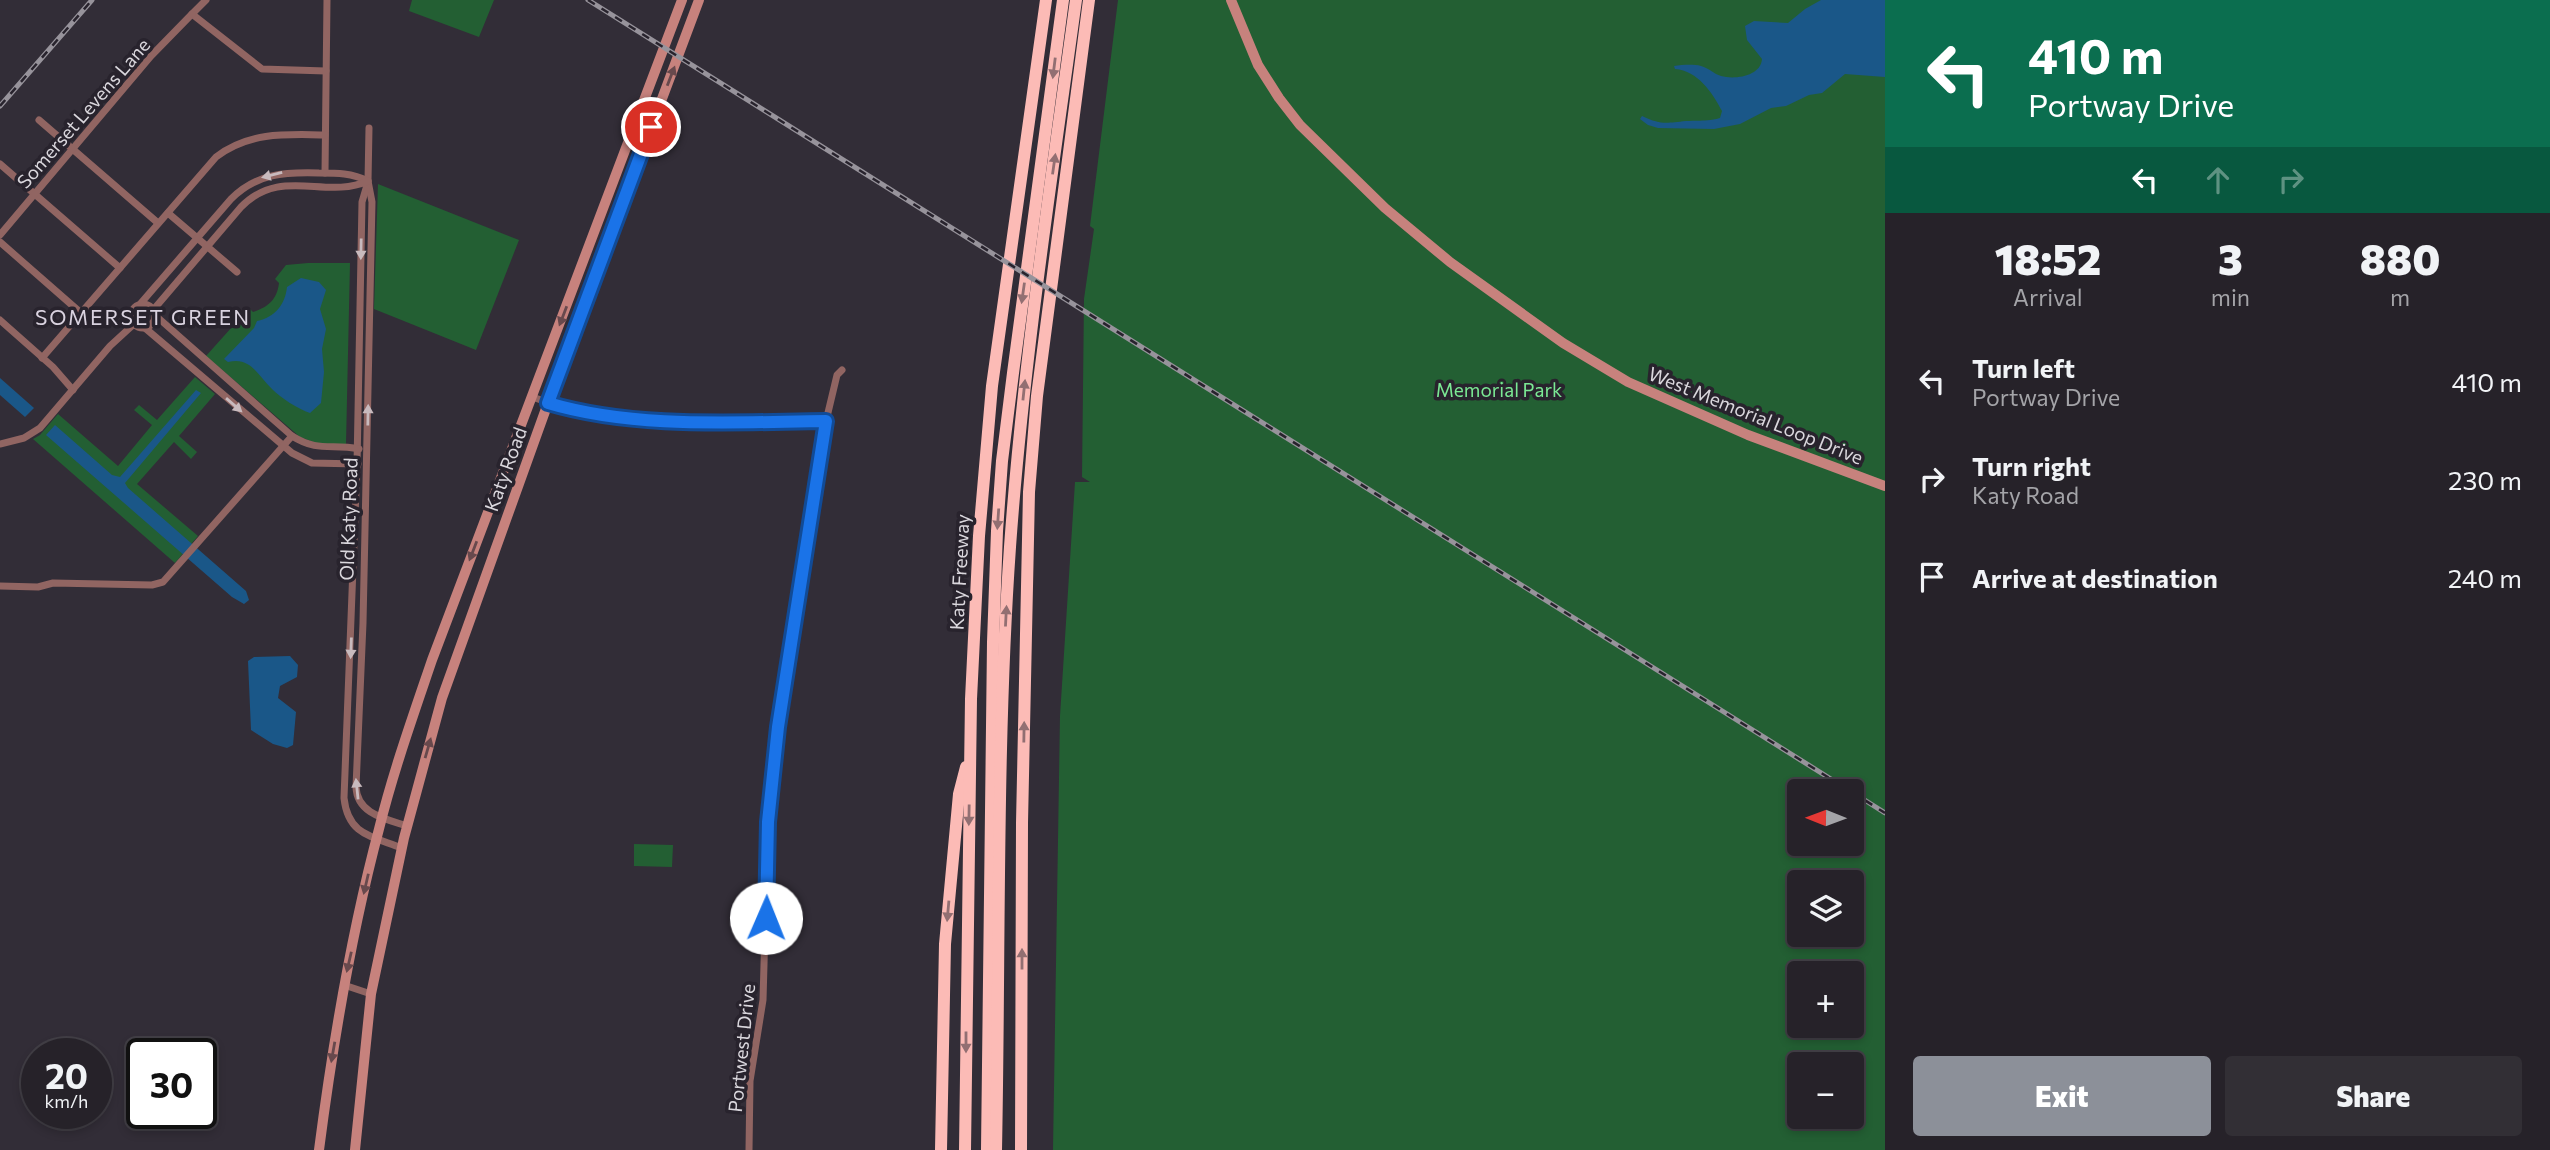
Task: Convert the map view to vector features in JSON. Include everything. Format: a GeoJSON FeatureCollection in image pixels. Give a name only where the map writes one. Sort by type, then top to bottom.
{"type":"FeatureCollection","features":[{"type":"Feature","properties":{"kind":"highway","name":"Katy Freeway"},"geometry":{"type":"LineString","coordinates":[[965,1150],[971,747],[979,536],[991,399],[1046,0]]}},
{"type":"Feature","properties":{"kind":"highway"},"geometry":{"type":"LineString","coordinates":[[987,1150],[993,642],[997,531],[1008,411],[1063,0]]}},
{"type":"Feature","properties":{"kind":"highway"},"geometry":{"type":"LineString","coordinates":[[996,1150],[1003,702],[1010,548],[1026,370],[1076,0]]}},
{"type":"Feature","properties":{"kind":"highway"},"geometry":{"type":"LineString","coordinates":[[1023,1150],[1022,823],[1029,492],[1037,396],[1089,0]]}},
{"type":"Feature","properties":{"kind":"highway"},"geometry":{"type":"LineString","coordinates":[[940,1150],[945,944],[959,794],[971,747]]}},
{"type":"Feature","properties":{"kind":"main road","name":"Katy Road"},"geometry":{"type":"LineString","coordinates":[[379,828],[432,660],[682,0]]}},
{"type":"Feature","properties":{"kind":"main road","name":"Katy Road"},"geometry":{"type":"LineString","coordinates":[[403,843],[442,698],[548,403],[699,0]]}},
{"type":"Feature","properties":{"kind":"main road","name":"West Memorial Loop Drive"},"geometry":{"type":"LineString","coordinates":[[1231,0],[1258,65],[1279,99],[1300,125],[1376,200],[1450,262],[1563,343],[1628,382],[1748,435],[1885,486]]}},
{"type":"Feature","properties":{"kind":"main road"},"geometry":{"type":"LineString","coordinates":[[587,252],[604,255]]}},
{"type":"Feature","properties":{"kind":"main road"},"geometry":{"type":"LineString","coordinates":[[544,365],[561,370]]}},
{"type":"Feature","properties":{"kind":"main road"},"geometry":{"type":"LineString","coordinates":[[319,1150],[344,985],[379,828]]}},
{"type":"Feature","properties":{"kind":"main road"},"geometry":{"type":"LineString","coordinates":[[355,1150],[372,995],[403,843]]}},
{"type":"Feature","properties":{"kind":"street","name":"Somerset Levens Lane"},"geometry":{"type":"LineString","coordinates":[[0,234],[151,56],[206,0]]}},
{"type":"Feature","properties":{"kind":"street"},"geometry":{"type":"LineString","coordinates":[[325,173],[327,0]]}},
{"type":"Feature","properties":{"kind":"street"},"geometry":{"type":"LineString","coordinates":[[192,14],[262,69],[326,71]]}},
{"type":"Feature","properties":{"kind":"street"},"geometry":{"type":"LineString","coordinates":[[39,120],[159,223]]}},
{"type":"Feature","properties":{"kind":"street","name":"Old Katy Road"},"geometry":{"type":"LineString","coordinates":[[369,128],[368,181],[372,202],[370,316],[356,797],[379,828],[403,843]]}},
{"type":"Feature","properties":{"kind":"street"},"geometry":{"type":"LineString","coordinates":[[42,358],[216,157],[237,144],[261,136],[325,135]]}},
{"type":"Feature","properties":{"kind":"street"},"geometry":{"type":"LineString","coordinates":[[1,164],[120,268]]}},
{"type":"Feature","properties":{"kind":"street"},"geometry":{"type":"LineString","coordinates":[[134,324],[131,313],[135,307],[236,194],[260,178],[282,173],[325,173],[355,174],[368,181]]}},
{"type":"Feature","properties":{"kind":"street"},"geometry":{"type":"LineString","coordinates":[[314,185],[315,173]]}},
{"type":"Feature","properties":{"kind":"street"},"geometry":{"type":"LineString","coordinates":[[145,328],[152,324],[155,313],[208,247],[255,195],[278,186],[355,187],[368,181]]}},
{"type":"Feature","properties":{"kind":"street","name":"Old Katy Road"},"geometry":{"type":"LineString","coordinates":[[368,181],[362,202],[357,465],[344,798],[351,824],[379,828],[407,826]]}},
{"type":"Feature","properties":{"kind":"street"},"geometry":{"type":"LineString","coordinates":[[168,213],[237,272]]}},
{"type":"Feature","properties":{"kind":"street"},"geometry":{"type":"LineString","coordinates":[[0,242],[81,313]]}},
{"type":"Feature","properties":{"kind":"street"},"geometry":{"type":"LineString","coordinates":[[134,324],[145,328],[298,457],[312,463],[357,465],[367,457],[357,448],[315,447],[292,436],[219,372],[148,304],[141,303]]}},
{"type":"Feature","properties":{"kind":"street"},"geometry":{"type":"LineString","coordinates":[[360,316],[370,316]]}},
{"type":"Feature","properties":{"kind":"street"},"geometry":{"type":"LineString","coordinates":[[0,320],[73,390]]}},
{"type":"Feature","properties":{"kind":"street"},"geometry":{"type":"LineString","coordinates":[[0,444],[14,442],[33,434],[110,346],[134,324]]}},
{"type":"Feature","properties":{"kind":"street","name":"Portwest Drive"},"geometry":{"type":"LineString","coordinates":[[748,1150],[750,1081],[763,1000],[768,822],[778,727],[826,421],[837,375],[842,370]]}},
{"type":"Feature","properties":{"kind":"street"},"geometry":{"type":"LineString","coordinates":[[209,383],[219,372]]}},
{"type":"Feature","properties":{"kind":"street"},"geometry":{"type":"LineString","coordinates":[[532,397],[591,414],[660,420],[826,421]]}},
{"type":"Feature","properties":{"kind":"street"},"geometry":{"type":"LineString","coordinates":[[0,586],[38,587],[53,583],[152,585],[168,579],[292,436]]}},
{"type":"Feature","properties":{"kind":"street"},"geometry":{"type":"LineString","coordinates":[[352,623],[363,624]]}},
{"type":"Feature","properties":{"kind":"street"},"geometry":{"type":"LineString","coordinates":[[344,985],[372,995]]}},
{"type":"Feature","properties":{"kind":"green space"},"geometry":{"type":"Polygon","coordinates":[[[412,0],[494,0],[479,37],[409,11],[412,0]]]}},
{"type":"Feature","properties":{"kind":"green space","name":"Memorial Park"},"geometry":{"type":"Polygon","coordinates":[[[1118,0],[1885,0],[1885,1150],[1053,1150],[1060,716],[1075,482],[1090,482],[1082,477],[1084,299],[1094,229],[1090,226],[1118,0]]]}},
{"type":"Feature","properties":{"kind":"green space"},"geometry":{"type":"Polygon","coordinates":[[[378,184],[519,240],[476,350],[374,309],[378,184]]]}},
{"type":"Feature","properties":{"kind":"green space"},"geometry":{"type":"Polygon","coordinates":[[[350,263],[346,444],[319,444],[300,437],[206,356],[249,308],[253,312],[271,302],[279,283],[275,279],[286,265],[350,263]]]}},
{"type":"Feature","properties":{"kind":"green space"},"geometry":{"type":"Polygon","coordinates":[[[195,377],[215,394],[179,436],[197,452],[191,459],[174,442],[137,484],[198,536],[175,563],[33,439],[40,435],[58,414],[118,466],[152,425],[134,410],[139,405],[157,420],[195,377]]]}},
{"type":"Feature","properties":{"kind":"green space"},"geometry":{"type":"Polygon","coordinates":[[[634,844],[673,845],[672,867],[634,866],[634,844]]]}},
{"type":"Feature","properties":{"kind":"water"},"geometry":{"type":"Polygon","coordinates":[[[1821,0],[1885,0],[1885,77],[1845,74],[1822,93],[1809,95],[1786,106],[1771,108],[1740,124],[1714,129],[1658,128],[1640,119],[1642,116],[1668,123],[1720,118],[1722,111],[1703,84],[1691,74],[1675,69],[1674,66],[1701,66],[1727,77],[1752,73],[1761,65],[1762,59],[1747,40],[1745,26],[1754,21],[1788,23],[1821,0]]]}},
{"type":"Feature","properties":{"kind":"water"},"geometry":{"type":"Polygon","coordinates":[[[301,278],[319,282],[326,290],[320,309],[326,329],[322,349],[324,372],[321,403],[310,413],[280,396],[248,364],[228,362],[224,359],[254,328],[257,321],[269,317],[278,309],[287,287],[301,278]]]}},
{"type":"Feature","properties":{"kind":"water"},"geometry":{"type":"Polygon","coordinates":[[[0,378],[34,408],[25,417],[0,395],[0,378]]]}},
{"type":"Feature","properties":{"kind":"water"},"geometry":{"type":"Polygon","coordinates":[[[196,390],[201,393],[125,483],[246,591],[249,600],[244,604],[232,597],[46,435],[55,425],[112,475],[120,477],[196,390]]]}},
{"type":"Feature","properties":{"kind":"water"},"geometry":{"type":"Polygon","coordinates":[[[290,656],[298,665],[297,677],[280,686],[278,698],[296,712],[293,745],[287,748],[273,744],[251,730],[248,661],[254,657],[290,656]]]}},
{"type":"Feature","properties":{"kind":"railway"},"geometry":{"type":"LineString","coordinates":[[0,106],[92,0]]}},
{"type":"Feature","properties":{"kind":"railway"},"geometry":{"type":"LineString","coordinates":[[588,0],[1831,779]]}},
{"type":"Feature","properties":{"kind":"railway"},"geometry":{"type":"LineString","coordinates":[[1864,800],[1885,813]]}},
{"type":"Feature","properties":{"kind":"district","name":"SOMERSET GREEN"},"geometry":{"type":"Point","coordinates":[143,316]}},
{"type":"Feature","properties":{"kind":"route"},"geometry":{"type":"LineString","coordinates":[[651,127],[548,403],[591,414],[660,420],[826,421],[778,727],[768,822],[766,918]]}}]}
